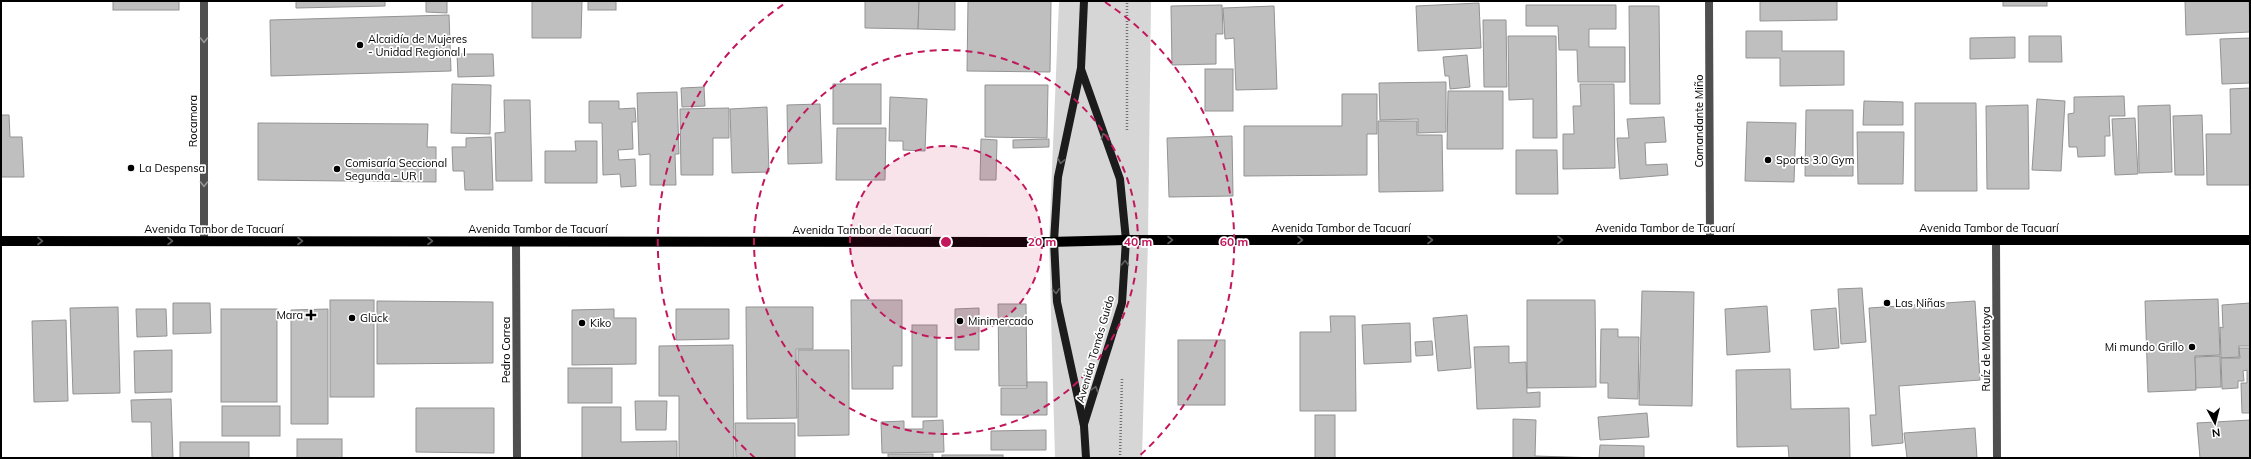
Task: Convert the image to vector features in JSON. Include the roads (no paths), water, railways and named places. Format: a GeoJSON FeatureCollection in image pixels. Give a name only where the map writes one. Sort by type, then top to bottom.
{"type":"FeatureCollection","features":[{"type":"Feature","properties":{"kind":"main road","name":"Avenida Tomás Guido"},"geometry":{"type":"LineString","coordinates":[[1084,1],[1080,68],[1058,177],[1054,241],[1057,302],[1084,426],[1086,458]]}},
{"type":"Feature","properties":{"kind":"main road","name":"Avenida Tomás Guido"},"geometry":{"type":"LineString","coordinates":[[1080,68],[1120,179],[1126,240],[1122,303],[1084,426]]}},
{"type":"Feature","properties":{"kind":"main road","name":"Avenida Tambor de Tacuarí"},"geometry":{"type":"LineString","coordinates":[[1,241],[2250,240]]}},
{"type":"Feature","properties":{"kind":"street","name":"Rocamora"},"geometry":{"type":"LineString","coordinates":[[204,1],[204,241]]}},
{"type":"Feature","properties":{"kind":"street","name":"Comandante Miño"},"geometry":{"type":"LineString","coordinates":[[1709,1],[1710,240]]}},
{"type":"Feature","properties":{"kind":"street","name":"Ruíz de Montoya"},"geometry":{"type":"LineString","coordinates":[[1996,240],[1997,458]]}},
{"type":"Feature","properties":{"kind":"street","name":"Pedro Correa"},"geometry":{"type":"LineString","coordinates":[[516,241],[517,458]]}},
{"type":"Feature","properties":{"kind":"place","name":"Alcaidía de Mujeres - Unidad Regional I"},"geometry":{"type":"Point","coordinates":[360,45]}},
{"type":"Feature","properties":{"kind":"place","name":"Sports 3.0 Gym"},"geometry":{"type":"Point","coordinates":[1768,160]}},
{"type":"Feature","properties":{"kind":"place","name":"La Despensa"},"geometry":{"type":"Point","coordinates":[131,168]}},
{"type":"Feature","properties":{"kind":"place","name":"Comisaría Seccional Segunda - UR I"},"geometry":{"type":"Point","coordinates":[337,169]}},
{"type":"Feature","properties":{"kind":"place","name":"Las Niñas"},"geometry":{"type":"Point","coordinates":[1887,303]}},
{"type":"Feature","properties":{"kind":"place","name":"Mara"},"geometry":{"type":"Point","coordinates":[311,315]}},
{"type":"Feature","properties":{"kind":"place","name":"Glück"},"geometry":{"type":"Point","coordinates":[352,318]}},
{"type":"Feature","properties":{"kind":"place","name":"Minimercado"},"geometry":{"type":"Point","coordinates":[960,321]}},
{"type":"Feature","properties":{"kind":"place","name":"Kiko"},"geometry":{"type":"Point","coordinates":[582,323]}},
{"type":"Feature","properties":{"kind":"place","name":"Mi mundo Grillo"},"geometry":{"type":"Point","coordinates":[2192,347]}}]}
